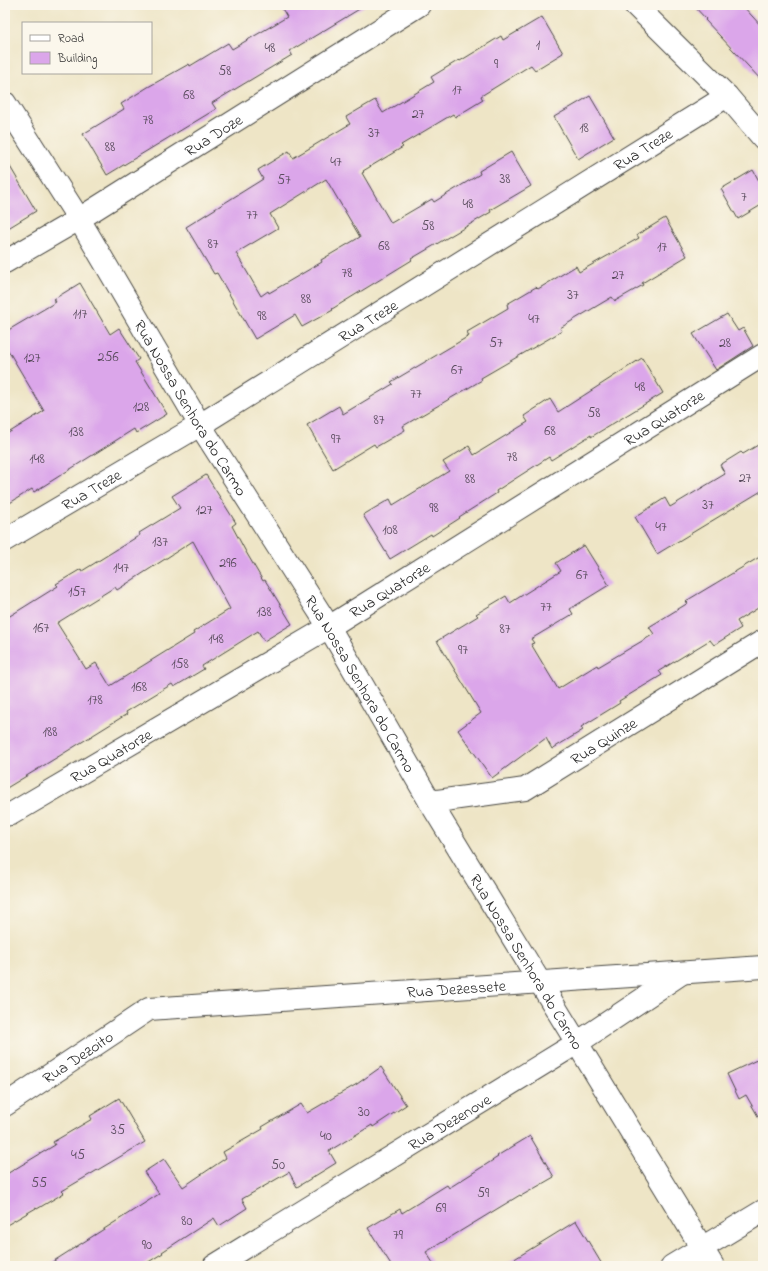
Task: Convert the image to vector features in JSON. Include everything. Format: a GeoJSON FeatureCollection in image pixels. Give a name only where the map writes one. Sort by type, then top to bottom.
{"type":"FeatureCollection","features":[{"type":"Feature","properties":{"kind":"street","name":"Rua Doze"},"geometry":{"type":"LineString","coordinates":[[5,262],[79,219],[420,5]]}},
{"type":"Feature","properties":{"kind":"street"},"geometry":{"type":"LineString","coordinates":[[635,5],[727,96],[763,138]]}},
{"type":"Feature","properties":{"kind":"street","name":"Rua Treze"},"geometry":{"type":"LineString","coordinates":[[5,540],[200,425],[727,96]]}},
{"type":"Feature","properties":{"kind":"street","name":"Rua Nossa Senhora do Carmo"},"geometry":{"type":"LineString","coordinates":[[5,103],[79,219],[200,425],[329,627],[430,802],[708,1257]]}},
{"type":"Feature","properties":{"kind":"street","name":"Rua Quatorze"},"geometry":{"type":"LineString","coordinates":[[8,815],[329,627],[763,355]]}},
{"type":"Feature","properties":{"kind":"street","name":"Rua Quinze"},"geometry":{"type":"LineString","coordinates":[[430,802],[525,789],[763,641]]}},
{"type":"Feature","properties":{"kind":"street","name":"Rua Dezessete"},"geometry":{"type":"LineString","coordinates":[[149,1009],[763,967]]}},
{"type":"Feature","properties":{"kind":"street","name":"Rua Dezenove"},"geometry":{"type":"LineString","coordinates":[[214,1266],[577,1043],[683,973]]}},
{"type":"Feature","properties":{"kind":"street","name":"Rua Dezoito"},"geometry":{"type":"LineString","coordinates":[[5,1105],[149,1009]]}},
{"type":"Feature","properties":{"kind":"street"},"geometry":{"type":"LineString","coordinates":[[672,1266],[708,1257],[763,1211]]}},
{"type":"Feature","properties":{"kind":"building"},"geometry":{"type":"Polygon","coordinates":[[[280,5],[366,5],[290,51],[292,55],[212,103],[216,109],[107,175],[83,134],[124,109],[121,104],[148,87],[189,64],[190,66],[228,43],[232,49],[287,17],[280,5]]]}},
{"type":"Feature","properties":{"kind":"building"},"geometry":{"type":"Polygon","coordinates":[[[693,5],[742,5],[763,28],[763,82],[705,20],[706,19],[693,5]]]}},
{"type":"Feature","properties":{"kind":"building"},"geometry":{"type":"Polygon","coordinates":[[[542,17],[563,53],[535,70],[531,65],[481,96],[483,100],[455,117],[453,114],[401,145],[403,147],[362,173],[391,223],[432,199],[434,202],[480,174],[479,171],[511,152],[531,186],[490,210],[491,212],[411,259],[412,260],[332,309],[333,310],[302,327],[295,315],[255,339],[217,273],[214,274],[186,227],[263,179],[258,170],[289,151],[293,158],[350,124],[346,117],[375,100],[383,113],[434,82],[431,77],[501,36],[503,40],[542,17]],[[326,179],[270,214],[278,228],[236,253],[261,296],[268,291],[269,293],[322,262],[321,260],[360,237],[326,179]]]}},
{"type":"Feature","properties":{"kind":"building"},"geometry":{"type":"Polygon","coordinates":[[[590,96],[614,137],[578,159],[554,117],[590,96]]]}},
{"type":"Feature","properties":{"kind":"building"},"geometry":{"type":"Polygon","coordinates":[[[5,158],[36,211],[5,230],[5,158]]]}},
{"type":"Feature","properties":{"kind":"building"},"geometry":{"type":"Polygon","coordinates":[[[753,170],[763,188],[763,204],[738,219],[721,189],[753,170]]]}},
{"type":"Feature","properties":{"kind":"building"},"geometry":{"type":"Polygon","coordinates":[[[665,218],[687,256],[642,283],[643,285],[615,301],[612,297],[560,328],[562,331],[403,426],[405,430],[376,447],[374,444],[333,469],[307,425],[339,406],[343,414],[393,384],[391,382],[469,336],[467,332],[508,308],[507,304],[536,287],[538,289],[576,266],[579,272],[639,238],[637,235],[665,218]]]}},
{"type":"Feature","properties":{"kind":"building"},"geometry":{"type":"Polygon","coordinates":[[[80,283],[110,334],[119,328],[139,359],[135,362],[167,414],[136,433],[134,429],[34,492],[32,489],[5,506],[5,435],[44,411],[5,345],[5,332],[56,302],[54,299],[80,283]]]}},
{"type":"Feature","properties":{"kind":"building"},"geometry":{"type":"Polygon","coordinates":[[[727,314],[738,331],[743,328],[753,346],[716,370],[693,334],[727,314]]]}},
{"type":"Feature","properties":{"kind":"building"},"geometry":{"type":"Polygon","coordinates":[[[642,358],[663,393],[551,460],[549,457],[496,491],[497,493],[432,536],[431,534],[390,559],[363,515],[390,499],[393,505],[449,471],[443,462],[469,446],[474,455],[528,422],[524,416],[550,399],[558,412],[642,358]]]}},
{"type":"Feature","properties":{"kind":"building"},"geometry":{"type":"Polygon","coordinates":[[[763,442],[763,490],[657,554],[635,517],[665,498],[670,507],[725,474],[720,465],[741,452],[743,454],[763,442]]]}},
{"type":"Feature","properties":{"kind":"building"},"geometry":{"type":"Polygon","coordinates":[[[206,475],[236,523],[232,526],[246,552],[263,581],[265,580],[292,624],[264,641],[258,631],[202,666],[204,669],[174,687],[172,684],[126,712],[127,714],[5,789],[5,619],[58,586],[56,584],[81,569],[82,571],[180,508],[172,496],[206,475]],[[193,541],[117,590],[115,587],[57,623],[86,669],[96,663],[110,686],[194,634],[193,632],[230,609],[193,541]]]}},
{"type":"Feature","properties":{"kind":"building"},"geometry":{"type":"Polygon","coordinates":[[[584,545],[609,585],[570,609],[573,614],[531,639],[534,643],[531,644],[558,689],[597,665],[598,667],[654,634],[649,627],[688,603],[686,601],[763,555],[763,605],[737,621],[741,628],[714,645],[710,640],[659,671],[662,675],[619,701],[620,703],[581,727],[583,730],[552,749],[546,738],[492,778],[458,730],[481,713],[437,641],[478,616],[476,614],[506,596],[510,603],[561,571],[556,563],[584,545]]]}},
{"type":"Feature","properties":{"kind":"building"},"geometry":{"type":"Polygon","coordinates":[[[763,1057],[763,1125],[746,1095],[739,1099],[727,1074],[763,1057]]]}},
{"type":"Feature","properties":{"kind":"building"},"geometry":{"type":"Polygon","coordinates":[[[381,1067],[406,1105],[373,1127],[372,1125],[329,1151],[336,1163],[297,1187],[289,1172],[242,1199],[247,1208],[219,1226],[214,1218],[142,1266],[46,1266],[159,1194],[144,1172],[164,1159],[183,1187],[226,1158],[223,1152],[263,1129],[262,1127],[301,1104],[307,1113],[357,1084],[381,1067]]]}},
{"type":"Feature","properties":{"kind":"building"},"geometry":{"type":"Polygon","coordinates":[[[119,1098],[145,1142],[62,1191],[64,1193],[5,1226],[5,1175],[55,1145],[53,1142],[92,1119],[90,1116],[119,1098]]]}},
{"type":"Feature","properties":{"kind":"building"},"geometry":{"type":"Polygon","coordinates":[[[530,1136],[554,1177],[521,1196],[520,1195],[426,1252],[435,1266],[392,1266],[368,1228],[400,1209],[402,1213],[447,1185],[449,1188],[530,1136]]]}},
{"type":"Feature","properties":{"kind":"building"},"geometry":{"type":"Polygon","coordinates":[[[576,1221],[603,1266],[503,1266],[552,1236],[576,1221]]]}}]}
